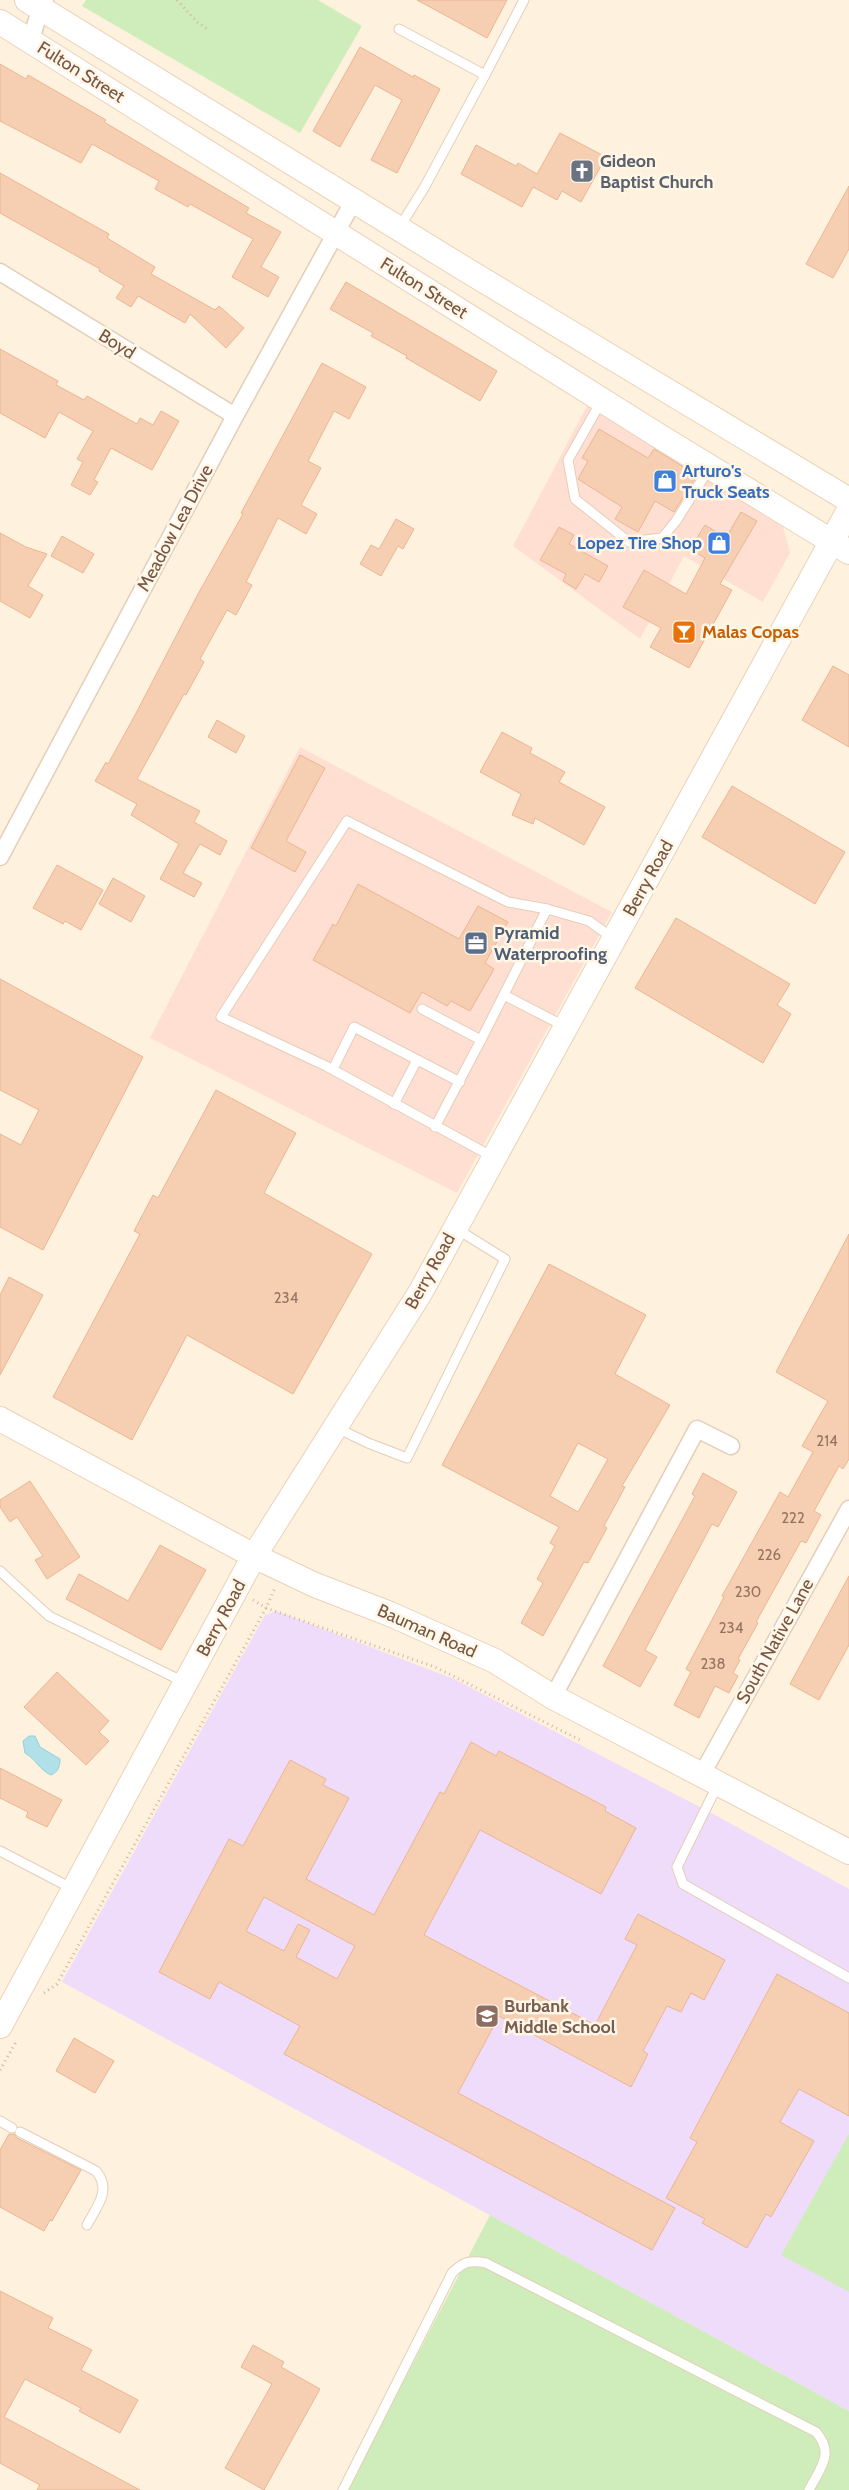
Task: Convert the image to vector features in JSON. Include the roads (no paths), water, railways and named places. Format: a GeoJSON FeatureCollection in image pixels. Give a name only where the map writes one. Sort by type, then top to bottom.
{"type":"FeatureCollection","features":[{"type":"Feature","properties":{"kind":"street"},"geometry":{"type":"LineString","coordinates":[[31,40],[37,3]]}},
{"type":"Feature","properties":{"kind":"street","name":"Fulton Street"},"geometry":{"type":"LineString","coordinates":[[37,3],[399,228],[849,500]]}},
{"type":"Feature","properties":{"kind":"street","name":"Fulton Street"},"geometry":{"type":"LineString","coordinates":[[0,22],[602,400],[840,546]]}},
{"type":"Feature","properties":{"kind":"street","name":"Meadow Lea Drive"},"geometry":{"type":"LineString","coordinates":[[0,857],[235,416],[354,200]]}},
{"type":"Feature","properties":{"kind":"street","name":"Boyd"},"geometry":{"type":"LineString","coordinates":[[0,272],[235,416]]}},
{"type":"Feature","properties":{"kind":"street","name":"Berry Road"},"geometry":{"type":"LineString","coordinates":[[9,2031],[75,1890],[254,1556],[420,1292],[615,939],[840,546],[849,510]]}},
{"type":"Feature","properties":{"kind":"street","name":"Bauman Road"},"geometry":{"type":"LineString","coordinates":[[0,1418],[254,1556],[315,1585],[390,1614],[495,1661],[552,1697],[849,1852]]}},
{"type":"Feature","properties":{"kind":"street"},"geometry":{"type":"LineString","coordinates":[[552,1697],[697,1429],[731,1446]]}},
{"type":"Feature","properties":{"kind":"street","name":"South Native Lane"},"geometry":{"type":"LineString","coordinates":[[710,1779],[728,1727],[849,1508]]}},
{"type":"Feature","properties":{"kind":"lane"},"geometry":{"type":"LineString","coordinates":[[399,228],[424,188],[486,75],[524,0]]}},
{"type":"Feature","properties":{"kind":"lane"},"geometry":{"type":"LineString","coordinates":[[399,29],[486,75]]}},
{"type":"Feature","properties":{"kind":"lane"},"geometry":{"type":"LineString","coordinates":[[602,400],[568,460],[575,500],[628,542],[662,538],[676,521],[710,467]]}},
{"type":"Feature","properties":{"kind":"lane"},"geometry":{"type":"LineString","coordinates":[[493,1158],[333,1069],[221,1018],[347,821],[508,902],[547,909],[589,921],[615,939]]}},
{"type":"Feature","properties":{"kind":"lane"},"geometry":{"type":"LineString","coordinates":[[435,1127],[482,1040],[547,909]]}},
{"type":"Feature","properties":{"kind":"lane"},"geometry":{"type":"LineString","coordinates":[[504,995],[566,1027]]}},
{"type":"Feature","properties":{"kind":"lane"},"geometry":{"type":"LineString","coordinates":[[422,1009],[482,1040]]}},
{"type":"Feature","properties":{"kind":"lane"},"geometry":{"type":"LineString","coordinates":[[333,1069],[354,1027],[460,1082]]}},
{"type":"Feature","properties":{"kind":"lane"},"geometry":{"type":"LineString","coordinates":[[394,1104],[417,1060]]}},
{"type":"Feature","properties":{"kind":"lane"},"geometry":{"type":"LineString","coordinates":[[336,1427],[368,1443],[407,1458],[505,1259],[455,1228]]}},
{"type":"Feature","properties":{"kind":"lane"},"geometry":{"type":"LineString","coordinates":[[0,1571],[49,1616],[187,1683]]}},
{"type":"Feature","properties":{"kind":"lane"},"geometry":{"type":"LineString","coordinates":[[710,1779],[678,1867],[682,1884],[849,1978]]}},
{"type":"Feature","properties":{"kind":"lane"},"geometry":{"type":"LineString","coordinates":[[0,1851],[75,1890]]}},
{"type":"Feature","properties":{"kind":"lane"},"geometry":{"type":"LineString","coordinates":[[0,2121],[96,2171],[105,2183],[104,2191],[87,2225]]}},
{"type":"Feature","properties":{"kind":"lane"},"geometry":{"type":"LineString","coordinates":[[343,2490],[452,2272],[460,2264],[471,2260],[486,2263],[816,2432],[825,2442],[826,2457],[809,2490]]}},
{"type":"Feature","properties":{"kind":"water"},"geometry":{"type":"Polygon","coordinates":[[[29,1736],[35,1736],[40,1747],[60,1759],[58,1769],[53,1774],[47,1773],[25,1753],[23,1741],[29,1736]]]}},
{"type":"Feature","properties":{"kind":"place","name":"Gideon Baptist Church"},"geometry":{"type":"Point","coordinates":[582,171]}},
{"type":"Feature","properties":{"kind":"place","name":"Arturo's Truck Seats"},"geometry":{"type":"Point","coordinates":[665,481]}},
{"type":"Feature","properties":{"kind":"place","name":"Lopez Tire Shop"},"geometry":{"type":"Point","coordinates":[719,543]}},
{"type":"Feature","properties":{"kind":"place","name":"Malas Copas"},"geometry":{"type":"Point","coordinates":[684,632]}},
{"type":"Feature","properties":{"kind":"place","name":"Pyramid Waterproofing"},"geometry":{"type":"Point","coordinates":[476,943]}},
{"type":"Feature","properties":{"kind":"place","name":"Burbank Middle School"},"geometry":{"type":"Point","coordinates":[487,2016]}}]}
